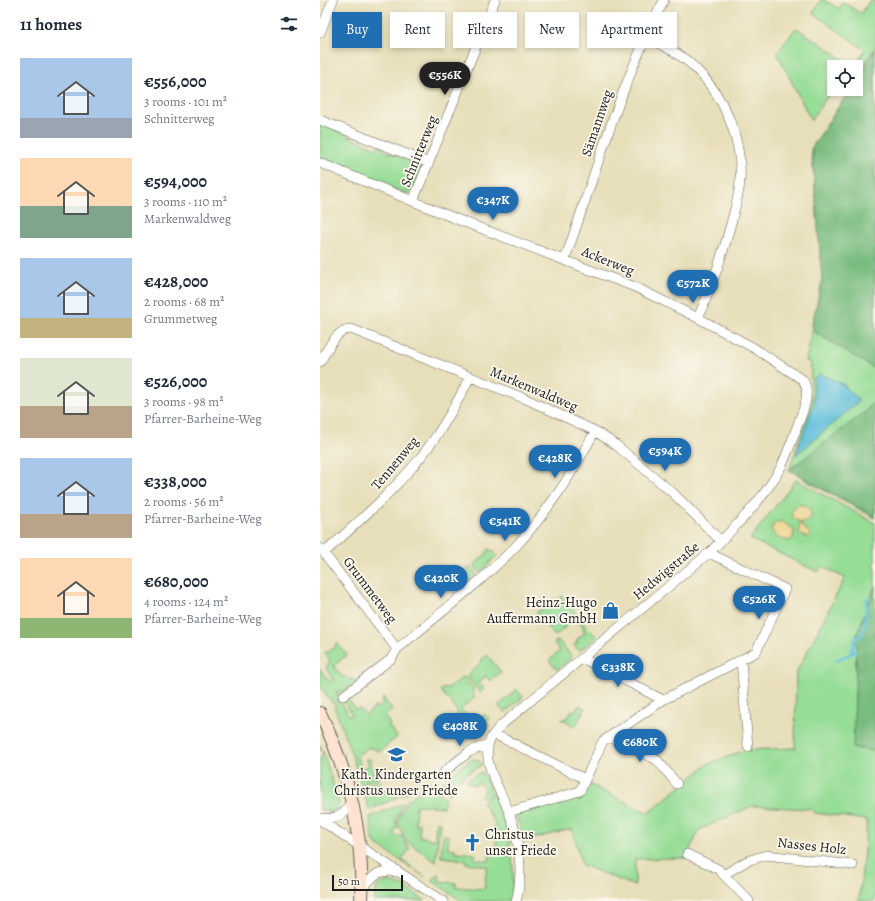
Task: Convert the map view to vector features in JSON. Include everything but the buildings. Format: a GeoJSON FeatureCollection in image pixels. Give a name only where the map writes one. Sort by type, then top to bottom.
{"type":"FeatureCollection","features":[{"type":"Feature","properties":{"kind":"main road"},"geometry":{"type":"LineString","coordinates":[[320,713],[341,763],[352,798],[359,845],[361,896]]}},
{"type":"Feature","properties":{"kind":"street"},"geometry":{"type":"LineString","coordinates":[[320,33],[333,0]]}},
{"type":"Feature","properties":{"kind":"street","name":"Schnitterweg"},"geometry":{"type":"LineString","coordinates":[[413,201],[496,0]]}},
{"type":"Feature","properties":{"kind":"street","name":"Sämannweg"},"geometry":{"type":"LineString","coordinates":[[658,12],[664,0]]}},
{"type":"Feature","properties":{"kind":"street","name":"Sämannweg"},"geometry":{"type":"LineString","coordinates":[[565,259],[615,114],[640,48]]}},
{"type":"Feature","properties":{"kind":"street"},"geometry":{"type":"LineString","coordinates":[[668,48],[694,66],[717,96],[732,124],[739,155],[740,182],[736,206],[719,265],[698,318]]}},
{"type":"Feature","properties":{"kind":"street"},"geometry":{"type":"LineString","coordinates":[[320,120],[429,163]]}},
{"type":"Feature","properties":{"kind":"street","name":"Ackerweg"},"geometry":{"type":"LineString","coordinates":[[320,163],[634,287],[698,318],[754,348],[803,380]]}},
{"type":"Feature","properties":{"kind":"street","name":"Markenwaldweg"},"geometry":{"type":"LineString","coordinates":[[320,362],[339,334],[347,329],[351,329],[526,399],[595,431],[621,449],[673,493],[721,541]]}},
{"type":"Feature","properties":{"kind":"street","name":"Tennenweg"},"geometry":{"type":"LineString","coordinates":[[322,550],[374,509],[417,462],[453,409],[470,377]]}},
{"type":"Feature","properties":{"kind":"street","name":"Hedwigstraße"},"geometry":{"type":"LineString","coordinates":[[488,744],[499,727],[709,553],[753,506],[781,467],[803,411],[806,390],[803,380]]}},
{"type":"Feature","properties":{"kind":"street"},"geometry":{"type":"LineString","coordinates":[[343,696],[391,658],[397,649],[480,580],[516,545],[548,508],[579,462],[595,431]]}},
{"type":"Feature","properties":{"kind":"street","name":"Grummetweg"},"geometry":{"type":"LineString","coordinates":[[322,550],[397,649]]}},
{"type":"Feature","properties":{"kind":"street"},"geometry":{"type":"LineString","coordinates":[[509,812],[580,791],[603,740],[663,700],[756,652],[785,589],[709,553]]}},
{"type":"Feature","properties":{"kind":"street"},"geometry":{"type":"LineString","coordinates":[[582,658],[663,700]]}},
{"type":"Feature","properties":{"kind":"street"},"geometry":{"type":"LineString","coordinates":[[741,660],[748,747]]}},
{"type":"Feature","properties":{"kind":"street"},"geometry":{"type":"LineString","coordinates":[[494,734],[585,779]]}},
{"type":"Feature","properties":{"kind":"street"},"geometry":{"type":"LineString","coordinates":[[609,737],[657,760],[677,784]]}},
{"type":"Feature","properties":{"kind":"street"},"geometry":{"type":"LineString","coordinates":[[445,772],[469,752],[488,744],[488,760],[509,812],[520,863],[519,889],[516,901]]}},
{"type":"Feature","properties":{"kind":"street"},"geometry":{"type":"LineString","coordinates":[[320,819],[331,819],[340,816],[349,806],[352,798]]}},
{"type":"Feature","properties":{"kind":"street"},"geometry":{"type":"LineString","coordinates":[[320,819],[444,901]]}},
{"type":"Feature","properties":{"kind":"street"},"geometry":{"type":"LineString","coordinates":[[687,854],[725,874],[749,901]]}},
{"type":"Feature","properties":{"kind":"street","name":"Nasses Holz"},"geometry":{"type":"LineString","coordinates":[[725,874],[747,861],[766,855],[852,865]]}},
{"type":"Feature","properties":{"kind":"street"},"geometry":{"type":"LineString","coordinates":[[361,896],[375,874],[384,871],[400,873]]}},
{"type":"Feature","properties":{"kind":"green space"},"geometry":{"type":"Polygon","coordinates":[[[821,0],[824,0],[839,9],[843,2],[861,14],[870,0],[875,0],[875,48],[866,62],[860,57],[865,50],[813,13],[821,0]]]}},
{"type":"Feature","properties":{"kind":"green space"},"geometry":{"type":"Polygon","coordinates":[[[796,28],[845,60],[827,60],[828,96],[811,120],[777,53],[796,28]]]}},
{"type":"Feature","properties":{"kind":"green space"},"geometry":{"type":"Polygon","coordinates":[[[875,50],[875,518],[806,481],[798,474],[796,464],[789,470],[812,401],[810,361],[806,361],[824,273],[811,149],[846,96],[863,96],[863,75],[875,50]]]}},
{"type":"Feature","properties":{"kind":"green space"},"geometry":{"type":"Polygon","coordinates":[[[875,50],[875,369],[813,331],[812,324],[822,281],[812,148],[845,96],[863,96],[863,69],[875,50]]]}},
{"type":"Feature","properties":{"kind":"green space"},"geometry":{"type":"Polygon","coordinates":[[[320,125],[328,128],[330,127],[341,133],[344,131],[346,132],[347,136],[376,148],[379,145],[383,146],[383,150],[411,161],[414,159],[419,163],[421,168],[414,189],[410,193],[405,193],[320,159],[320,125]]]}},
{"type":"Feature","properties":{"kind":"green space"},"geometry":{"type":"Polygon","coordinates":[[[875,400],[875,516],[789,470],[866,411],[875,400]]]}},
{"type":"Feature","properties":{"kind":"green space"},"geometry":{"type":"Polygon","coordinates":[[[796,480],[875,523],[875,586],[857,634],[855,681],[875,630],[875,901],[859,901],[867,820],[815,813],[810,809],[752,806],[699,830],[686,858],[635,859],[635,886],[582,865],[572,829],[524,841],[516,814],[583,794],[589,784],[648,813],[708,764],[746,750],[795,748],[796,674],[845,578],[821,566],[818,572],[750,539],[796,480]]]}},
{"type":"Feature","properties":{"kind":"green space"},"geometry":{"type":"Polygon","coordinates":[[[489,549],[497,555],[480,573],[474,566],[482,557],[483,558],[489,549]]]}},
{"type":"Feature","properties":{"kind":"green space"},"geometry":{"type":"Polygon","coordinates":[[[470,567],[477,575],[459,592],[452,585],[470,567]]]}},
{"type":"Feature","properties":{"kind":"green space"},"geometry":{"type":"Polygon","coordinates":[[[875,586],[875,751],[853,748],[857,634],[875,586]]]}},
{"type":"Feature","properties":{"kind":"green space"},"geometry":{"type":"Polygon","coordinates":[[[562,596],[575,612],[574,614],[597,637],[579,651],[574,645],[578,642],[576,640],[585,633],[583,629],[584,627],[573,619],[565,628],[562,627],[564,629],[555,636],[536,613],[556,598],[557,600],[562,596]]]}},
{"type":"Feature","properties":{"kind":"green space"},"geometry":{"type":"Polygon","coordinates":[[[558,640],[572,657],[557,670],[549,660],[560,651],[554,643],[558,640]]]}},
{"type":"Feature","properties":{"kind":"green space"},"geometry":{"type":"Polygon","coordinates":[[[337,643],[347,655],[333,666],[343,677],[345,676],[349,680],[352,678],[356,683],[342,692],[336,691],[340,698],[333,704],[320,686],[320,669],[330,682],[333,680],[326,668],[330,661],[325,652],[329,652],[336,646],[335,644],[337,643]]]}},
{"type":"Feature","properties":{"kind":"green space"},"geometry":{"type":"Polygon","coordinates":[[[487,655],[501,672],[491,681],[485,676],[483,677],[484,679],[479,683],[484,689],[480,693],[467,676],[487,655]]]}},
{"type":"Feature","properties":{"kind":"green space"},"geometry":{"type":"Polygon","coordinates":[[[462,677],[465,678],[473,688],[473,694],[475,697],[461,709],[469,720],[465,723],[457,713],[456,709],[440,690],[454,685],[462,677]]]}},
{"type":"Feature","properties":{"kind":"green space"},"geometry":{"type":"Polygon","coordinates":[[[516,689],[523,697],[505,712],[498,706],[516,689]]]}},
{"type":"Feature","properties":{"kind":"green space"},"geometry":{"type":"Polygon","coordinates":[[[347,697],[356,710],[359,708],[366,715],[376,706],[377,708],[382,705],[383,697],[392,710],[385,717],[390,724],[388,725],[397,736],[396,738],[380,751],[369,747],[356,756],[363,769],[369,765],[366,759],[370,759],[375,776],[370,782],[366,780],[365,784],[370,787],[376,778],[377,773],[383,791],[409,792],[369,810],[354,761],[334,706],[340,700],[349,716],[352,714],[343,700],[347,697]]]}},
{"type":"Feature","properties":{"kind":"green space"},"geometry":{"type":"Polygon","coordinates":[[[579,705],[585,708],[575,727],[565,720],[561,720],[568,717],[572,710],[575,711],[579,705]]]}},
{"type":"Feature","properties":{"kind":"green space"},"geometry":{"type":"Polygon","coordinates":[[[485,714],[489,718],[487,722],[489,726],[477,736],[474,724],[485,714]]]}},
{"type":"Feature","properties":{"kind":"green space"},"geometry":{"type":"Polygon","coordinates":[[[320,744],[323,751],[339,803],[337,809],[331,811],[320,810],[320,758],[323,752],[320,750],[320,744]]]}},
{"type":"Feature","properties":{"kind":"green space"},"geometry":{"type":"Polygon","coordinates":[[[473,759],[478,760],[482,765],[469,772],[449,787],[452,792],[448,795],[439,785],[468,761],[473,759]]]}},
{"type":"Feature","properties":{"kind":"green space"},"geometry":{"type":"Polygon","coordinates":[[[479,773],[483,773],[492,793],[484,799],[481,795],[485,790],[479,782],[475,785],[470,784],[467,780],[479,773]]]}},
{"type":"Feature","properties":{"kind":"green space"},"geometry":{"type":"Polygon","coordinates":[[[431,782],[445,798],[443,807],[416,805],[415,824],[420,824],[419,836],[435,840],[436,822],[440,822],[436,862],[406,841],[397,821],[407,801],[431,782]]]}},
{"type":"Feature","properties":{"kind":"green space"},"geometry":{"type":"Polygon","coordinates":[[[494,794],[507,832],[513,862],[512,889],[509,901],[462,901],[432,881],[438,874],[440,874],[439,881],[456,883],[456,887],[484,889],[487,866],[466,863],[466,860],[441,857],[443,835],[449,836],[448,848],[455,849],[455,852],[475,854],[475,859],[489,861],[491,847],[496,848],[497,834],[494,834],[495,823],[482,802],[494,794]]]}},
{"type":"Feature","properties":{"kind":"green space"},"geometry":{"type":"Polygon","coordinates":[[[404,803],[395,820],[398,828],[395,829],[394,834],[397,837],[401,835],[405,843],[410,848],[402,860],[425,877],[377,845],[373,839],[370,817],[404,803]]]}},
{"type":"Feature","properties":{"kind":"green space"},"geometry":{"type":"Polygon","coordinates":[[[387,881],[403,886],[426,901],[374,901],[377,886],[387,881]]]}},
{"type":"Feature","properties":{"kind":"sand"},"geometry":{"type":"Polygon","coordinates":[[[799,504],[807,507],[812,515],[807,522],[801,522],[802,526],[811,534],[808,538],[799,533],[800,522],[793,518],[791,512],[799,504]]]}},
{"type":"Feature","properties":{"kind":"sand"},"geometry":{"type":"Polygon","coordinates":[[[781,521],[794,529],[793,538],[789,541],[778,538],[771,530],[774,524],[781,521]]]}},
{"type":"Feature","properties":{"kind":"water"},"geometry":{"type":"Polygon","coordinates":[[[820,374],[844,385],[859,401],[796,455],[814,403],[814,378],[820,374]]]}},
{"type":"Feature","properties":{"kind":"waterway"},"geometry":{"type":"LineString","coordinates":[[851,654],[855,640],[862,634],[865,627],[867,598]]}},
{"type":"Feature","properties":{"kind":"waterway"},"geometry":{"type":"LineString","coordinates":[[837,660],[856,651]]}},
{"type":"Feature","properties":{"kind":"place","name":"Heinz-Hugo Auffermann GmbH"},"geometry":{"type":"Point","coordinates":[610,610]}},
{"type":"Feature","properties":{"kind":"place","name":"Kath. Kindergarten Christus unser Friede"},"geometry":{"type":"Point","coordinates":[396,754]}},
{"type":"Feature","properties":{"kind":"place","name":"Christus unser Friede"},"geometry":{"type":"Point","coordinates":[472,842]}}]}
